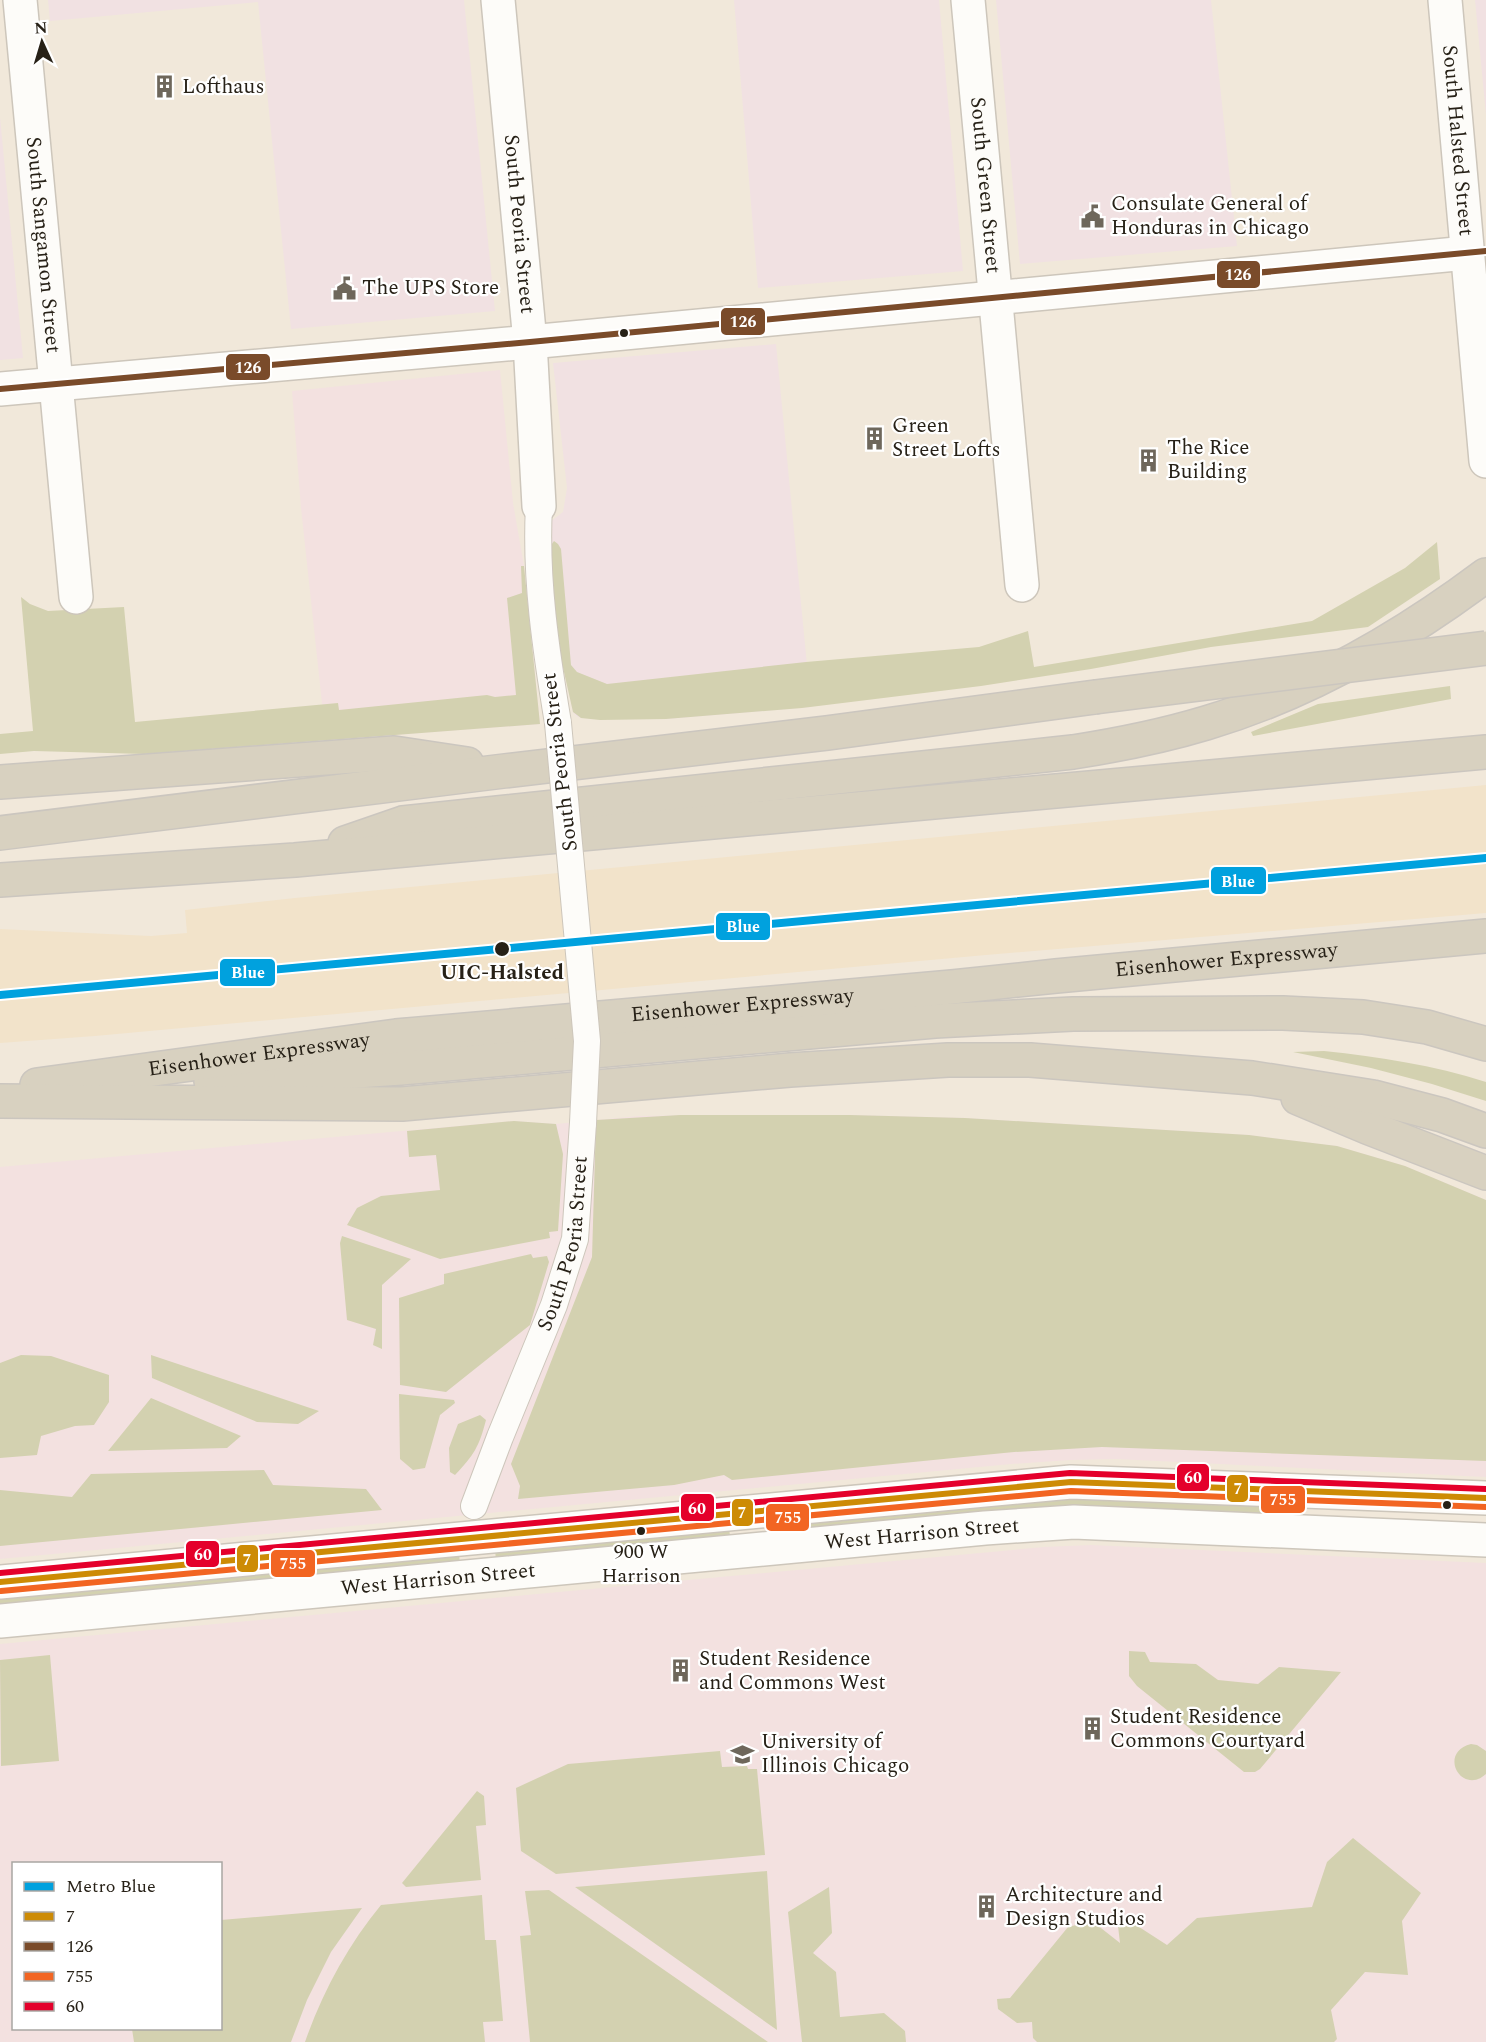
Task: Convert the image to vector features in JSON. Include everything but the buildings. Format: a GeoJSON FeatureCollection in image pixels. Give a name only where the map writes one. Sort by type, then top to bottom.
{"type":"FeatureCollection","features":[{"type":"Feature","properties":{"kind":"highway"},"geometry":{"type":"LineString","coordinates":[[295,860],[403,823],[1073,752],[1206,723],[1308,683],[1370,651],[1433,613],[1486,575]]}},
{"type":"Feature","properties":{"kind":"highway"},"geometry":{"type":"LineString","coordinates":[[0,833],[826,733],[1486,648]]}},
{"type":"Feature","properties":{"kind":"highway"},"geometry":{"type":"LineString","coordinates":[[0,880],[295,860],[1486,752]]}},
{"type":"Feature","properties":{"kind":"highway"},"geometry":{"type":"LineString","coordinates":[[0,782],[394,753],[504,771]]}},
{"type":"Feature","properties":{"kind":"highway","name":"Eisenhower Expressway"},"geometry":{"type":"LineString","coordinates":[[0,1090],[396,1035],[952,987],[1486,936]]}},
{"type":"Feature","properties":{"kind":"highway"},"geometry":{"type":"LineString","coordinates":[[0,1095],[401,1068],[935,1021],[1073,1014],[1283,1013],[1363,1017],[1427,1028],[1486,1044]]}},
{"type":"Feature","properties":{"kind":"highway"},"geometry":{"type":"LineString","coordinates":[[0,1101],[402,1104],[779,1071],[948,1060],[1029,1060],[1252,1078],[1373,1097],[1442,1115],[1486,1131]]}},
{"type":"Feature","properties":{"kind":"highway"},"geometry":{"type":"LineString","coordinates":[[1252,1078],[1366,1127],[1486,1173]]}},
{"type":"Feature","properties":{"kind":"main road","name":"South Sangamon Street"},"geometry":{"type":"LineString","coordinates":[[20,0],[76,597]]}},
{"type":"Feature","properties":{"kind":"main road","name":"South Peoria Street"},"geometry":{"type":"LineString","coordinates":[[498,0],[530,342],[540,506]]}},
{"type":"Feature","properties":{"kind":"main road","name":"South Green Street"},"geometry":{"type":"LineString","coordinates":[[968,0],[1022,585]]}},
{"type":"Feature","properties":{"kind":"main road","name":"South Halsted Street"},"geometry":{"type":"LineString","coordinates":[[1445,0],[1477,252],[1486,461]]}},
{"type":"Feature","properties":{"kind":"main road"},"geometry":{"type":"LineString","coordinates":[[0,389],[995,299],[1477,252]]}},
{"type":"Feature","properties":{"kind":"main road","name":"West Harrison Street"},"geometry":{"type":"LineString","coordinates":[[0,1582],[1071,1482],[1486,1498]]}},
{"type":"Feature","properties":{"kind":"main road","name":"West Harrison Street"},"geometry":{"type":"LineString","coordinates":[[0,1621],[985,1528],[1074,1522],[1486,1540]]}},
{"type":"Feature","properties":{"kind":"street","name":"South Peoria Street"},"geometry":{"type":"LineString","coordinates":[[474,1506],[554,1305],[575,1239],[583,1123],[588,1041],[558,723],[545,644],[538,537],[540,506]]}},
{"type":"Feature","properties":{"kind":"shaded area"},"geometry":{"type":"Polygon","coordinates":[[[48,0],[464,0],[495,311],[291,329],[258,2],[50,21],[48,0]]]}},
{"type":"Feature","properties":{"kind":"shaded area"},"geometry":{"type":"Polygon","coordinates":[[[734,0],[939,0],[963,271],[758,288],[734,0]]]}},
{"type":"Feature","properties":{"kind":"shaded area"},"geometry":{"type":"Polygon","coordinates":[[[996,0],[1211,0],[1237,246],[1020,264],[996,0]]]}},
{"type":"Feature","properties":{"kind":"shaded area"},"geometry":{"type":"Polygon","coordinates":[[[1475,0],[1486,0],[1486,115],[1475,0]]]}},
{"type":"Feature","properties":{"kind":"shaded area"},"geometry":{"type":"Polygon","coordinates":[[[0,117],[23,358],[0,360],[0,117]]]}},
{"type":"Feature","properties":{"kind":"shaded area"},"geometry":{"type":"Polygon","coordinates":[[[776,344],[811,707],[666,719],[581,718],[576,716],[573,712],[558,641],[546,525],[563,512],[567,488],[553,363],[776,344]]]}},
{"type":"Feature","properties":{"kind":"shaded area"},"geometry":{"type":"Polygon","coordinates":[[[500,370],[513,503],[524,566],[540,724],[326,740],[301,508],[292,391],[500,370]]]}},
{"type":"Feature","properties":{"kind":"shaded area"},"geometry":{"type":"Polygon","coordinates":[[[554,541],[561,549],[571,665],[577,672],[607,684],[806,662],[979,647],[1028,631],[1034,667],[1312,621],[1405,568],[1437,542],[1440,579],[1368,627],[1211,647],[981,686],[802,708],[666,719],[600,720],[581,718],[573,712],[557,641],[549,548],[554,541]]]}},
{"type":"Feature","properties":{"kind":"shaded area"},"geometry":{"type":"Polygon","coordinates":[[[521,566],[524,566],[540,724],[144,754],[34,751],[0,754],[0,734],[33,731],[21,597],[30,604],[48,611],[124,607],[135,722],[338,703],[339,710],[487,695],[495,697],[516,695],[507,598],[522,593],[521,566]]]}},
{"type":"Feature","properties":{"kind":"shaded area"},"geometry":{"type":"Polygon","coordinates":[[[1450,686],[1451,699],[1253,736],[1251,732],[1318,704],[1450,686]]]}},
{"type":"Feature","properties":{"kind":"shaded area"},"geometry":{"type":"Polygon","coordinates":[[[1486,785],[1486,913],[0,1043],[0,929],[151,936],[187,933],[185,910],[1486,785]]]}},
{"type":"Feature","properties":{"kind":"shaded area"},"geometry":{"type":"Polygon","coordinates":[[[1324,1051],[1406,1062],[1486,1082],[1486,1101],[1371,1068],[1293,1052],[1324,1051]]]}},
{"type":"Feature","properties":{"kind":"shaded area"},"geometry":{"type":"Polygon","coordinates":[[[680,1115],[965,1118],[1249,1135],[1337,1146],[1405,1166],[1486,1200],[1486,1461],[1102,1447],[1014,1452],[732,1480],[724,1475],[674,1485],[518,1499],[520,1486],[511,1464],[592,1257],[596,1120],[680,1115]]]}},
{"type":"Feature","properties":{"kind":"shaded area"},"geometry":{"type":"Polygon","coordinates":[[[638,1116],[965,1118],[1249,1135],[1337,1146],[1405,1166],[1486,1200],[1486,1477],[1116,1459],[1070,1460],[0,1559],[0,1167],[514,1121],[556,1124],[638,1116]]]}},
{"type":"Feature","properties":{"kind":"shaded area"},"geometry":{"type":"Polygon","coordinates":[[[514,1121],[556,1124],[563,1154],[558,1231],[549,1232],[550,1238],[440,1259],[347,1225],[357,1208],[381,1196],[440,1190],[436,1155],[409,1157],[407,1131],[514,1121]]]}},
{"type":"Feature","properties":{"kind":"shaded area"},"geometry":{"type":"Polygon","coordinates":[[[342,1236],[411,1259],[382,1285],[382,1349],[373,1345],[376,1329],[347,1320],[340,1243],[342,1236]]]}},
{"type":"Feature","properties":{"kind":"shaded area"},"geometry":{"type":"Polygon","coordinates":[[[531,1254],[533,1258],[547,1256],[549,1262],[530,1325],[446,1392],[400,1385],[399,1298],[444,1284],[444,1274],[531,1254]]]}},
{"type":"Feature","properties":{"kind":"shaded area"},"geometry":{"type":"Polygon","coordinates":[[[21,1355],[51,1356],[109,1375],[109,1402],[94,1425],[75,1426],[41,1436],[37,1455],[0,1458],[0,1363],[21,1355]]]}},
{"type":"Feature","properties":{"kind":"shaded area"},"geometry":{"type":"Polygon","coordinates":[[[151,1355],[319,1411],[298,1424],[257,1422],[152,1378],[151,1355]]]}},
{"type":"Feature","properties":{"kind":"shaded area"},"geometry":{"type":"Polygon","coordinates":[[[399,1394],[454,1400],[455,1403],[440,1415],[425,1468],[413,1470],[400,1459],[399,1394]]]}},
{"type":"Feature","properties":{"kind":"shaded area"},"geometry":{"type":"Polygon","coordinates":[[[151,1398],[241,1436],[227,1448],[108,1451],[151,1398]]]}},
{"type":"Feature","properties":{"kind":"shaded area"},"geometry":{"type":"Polygon","coordinates":[[[480,1415],[486,1420],[481,1437],[471,1456],[455,1475],[450,1472],[449,1448],[458,1424],[480,1415]]]}},
{"type":"Feature","properties":{"kind":"shaded area"},"geometry":{"type":"Polygon","coordinates":[[[264,1470],[273,1485],[366,1489],[382,1510],[0,1546],[0,1490],[72,1497],[91,1474],[264,1470]]]}},
{"type":"Feature","properties":{"kind":"shaded area"},"geometry":{"type":"Polygon","coordinates":[[[1066,1491],[1293,1502],[1293,1513],[1236,1519],[771,1533],[773,1521],[1066,1491]]]}},
{"type":"Feature","properties":{"kind":"shaded area"},"geometry":{"type":"Polygon","coordinates":[[[729,1528],[730,1536],[496,1564],[495,1546],[729,1528]]]}},
{"type":"Feature","properties":{"kind":"shaded area","name":"University of Illinois Chicago"},"geometry":{"type":"Polygon","coordinates":[[[1091,1545],[1486,1563],[1486,2042],[0,2042],[0,1644],[1044,1547],[1091,1545]]]}},
{"type":"Feature","properties":{"kind":"shaded area"},"geometry":{"type":"Polygon","coordinates":[[[459,1550],[460,1569],[0,1612],[0,1592],[459,1550]]]}},
{"type":"Feature","properties":{"kind":"shaded area"},"geometry":{"type":"Polygon","coordinates":[[[1129,1651],[1145,1652],[1150,1662],[1196,1664],[1218,1680],[1258,1684],[1279,1667],[1341,1672],[1260,1769],[1255,1772],[1244,1772],[1137,1686],[1129,1676],[1129,1651]]]}},
{"type":"Feature","properties":{"kind":"shaded area"},"geometry":{"type":"Polygon","coordinates":[[[50,1655],[59,1761],[1,1766],[0,1660],[50,1655]]]}},
{"type":"Feature","properties":{"kind":"shaded area"},"geometry":{"type":"Polygon","coordinates":[[[1471,1744],[1486,1751],[1486,1774],[1469,1780],[1462,1777],[1454,1763],[1461,1749],[1471,1744]]]}},
{"type":"Feature","properties":{"kind":"shaded area"},"geometry":{"type":"Polygon","coordinates":[[[720,1751],[722,1767],[747,1766],[748,1769],[757,1769],[765,1855],[556,1874],[521,1851],[516,1788],[568,1764],[720,1751]]]}},
{"type":"Feature","properties":{"kind":"shaded area"},"geometry":{"type":"Polygon","coordinates":[[[477,1791],[484,1796],[486,1825],[476,1826],[481,1880],[406,1887],[402,1883],[477,1791]]]}},
{"type":"Feature","properties":{"kind":"shaded area"},"geometry":{"type":"Polygon","coordinates":[[[1353,1838],[1421,1893],[1402,1921],[1408,1975],[1365,1972],[1331,2010],[1337,2039],[1334,2042],[1037,2042],[1033,2038],[1032,2022],[1017,2023],[998,2009],[997,1999],[1010,1998],[1068,1927],[1092,1921],[1120,1943],[1118,1926],[1136,1925],[1167,1945],[1197,1918],[1312,1907],[1327,1862],[1353,1838]]]}},
{"type":"Feature","properties":{"kind":"shaded area"},"geometry":{"type":"Polygon","coordinates":[[[767,1871],[777,2030],[575,1887],[767,1871]]]}},
{"type":"Feature","properties":{"kind":"shaded area"},"geometry":{"type":"Polygon","coordinates":[[[829,1887],[832,1933],[813,1953],[836,1972],[840,2017],[884,2013],[905,2031],[906,2042],[802,2042],[788,1912],[829,1887]]]}},
{"type":"Feature","properties":{"kind":"shaded area"},"geometry":{"type":"Polygon","coordinates":[[[549,1890],[768,2042],[530,2042],[520,1936],[531,1935],[525,1891],[549,1890]]]}},
{"type":"Feature","properties":{"kind":"shaded area"},"geometry":{"type":"Polygon","coordinates":[[[482,1895],[485,1940],[496,1940],[503,2021],[483,2022],[485,2042],[305,2042],[319,2006],[337,1970],[381,1905],[482,1895]]]}},
{"type":"Feature","properties":{"kind":"shaded area"},"geometry":{"type":"Polygon","coordinates":[[[362,1908],[331,1952],[307,2000],[291,2042],[134,2042],[132,2030],[222,2030],[222,1920],[362,1908]]]}},
{"type":"Feature","properties":{"kind":"metro line","name":"Blue"},"geometry":{"type":"LineString","coordinates":[[0,995],[1486,858]]}},
{"type":"Feature","properties":{"kind":"transit line","name":"126"},"geometry":{"type":"LineString","coordinates":[[0,389],[530,342],[1486,251]]}},
{"type":"Feature","properties":{"kind":"transit line","name":"60"},"geometry":{"type":"LineString","coordinates":[[0,1573],[1070,1473],[1486,1489]]}},
{"type":"Feature","properties":{"kind":"transit line","name":"7"},"geometry":{"type":"LineString","coordinates":[[0,1582],[1071,1482],[1486,1498]]}},
{"type":"Feature","properties":{"kind":"transit line","name":"755"},"geometry":{"type":"LineString","coordinates":[[1,1591],[1071,1491],[1486,1507]]}},
{"type":"Feature","properties":{"kind":"place","name":"Lofthaus"},"geometry":{"type":"Point","coordinates":[164,87]}},
{"type":"Feature","properties":{"kind":"place","name":"Consulate General of Honduras in Chicago"},"geometry":{"type":"Point","coordinates":[1093,216]}},
{"type":"Feature","properties":{"kind":"place","name":"The UPS Store"},"geometry":{"type":"Point","coordinates":[344,288]}},
{"type":"Feature","properties":{"kind":"place","name":"Green Street Lofts"},"geometry":{"type":"Point","coordinates":[874,438]}},
{"type":"Feature","properties":{"kind":"place","name":"The Rice Building"},"geometry":{"type":"Point","coordinates":[1149,460]}},
{"type":"Feature","properties":{"kind":"place","name":"UIC-Halsted"},"geometry":{"type":"Point","coordinates":[502,949]}},
{"type":"Feature","properties":{"kind":"place","name":"900 W Harrison"},"geometry":{"type":"Point","coordinates":[641,1531]}},
{"type":"Feature","properties":{"kind":"place","name":"Student Residence and Commons West"},"geometry":{"type":"Point","coordinates":[681,1671]}},
{"type":"Feature","properties":{"kind":"place","name":"Student Residence Commons Courtyard"},"geometry":{"type":"Point","coordinates":[1092,1729]}},
{"type":"Feature","properties":{"kind":"place","name":"University of Illinois Chicago"},"geometry":{"type":"Point","coordinates":[743,1754]}},
{"type":"Feature","properties":{"kind":"place","name":"Architecture and Design Studios"},"geometry":{"type":"Point","coordinates":[987,1907]}}]}
